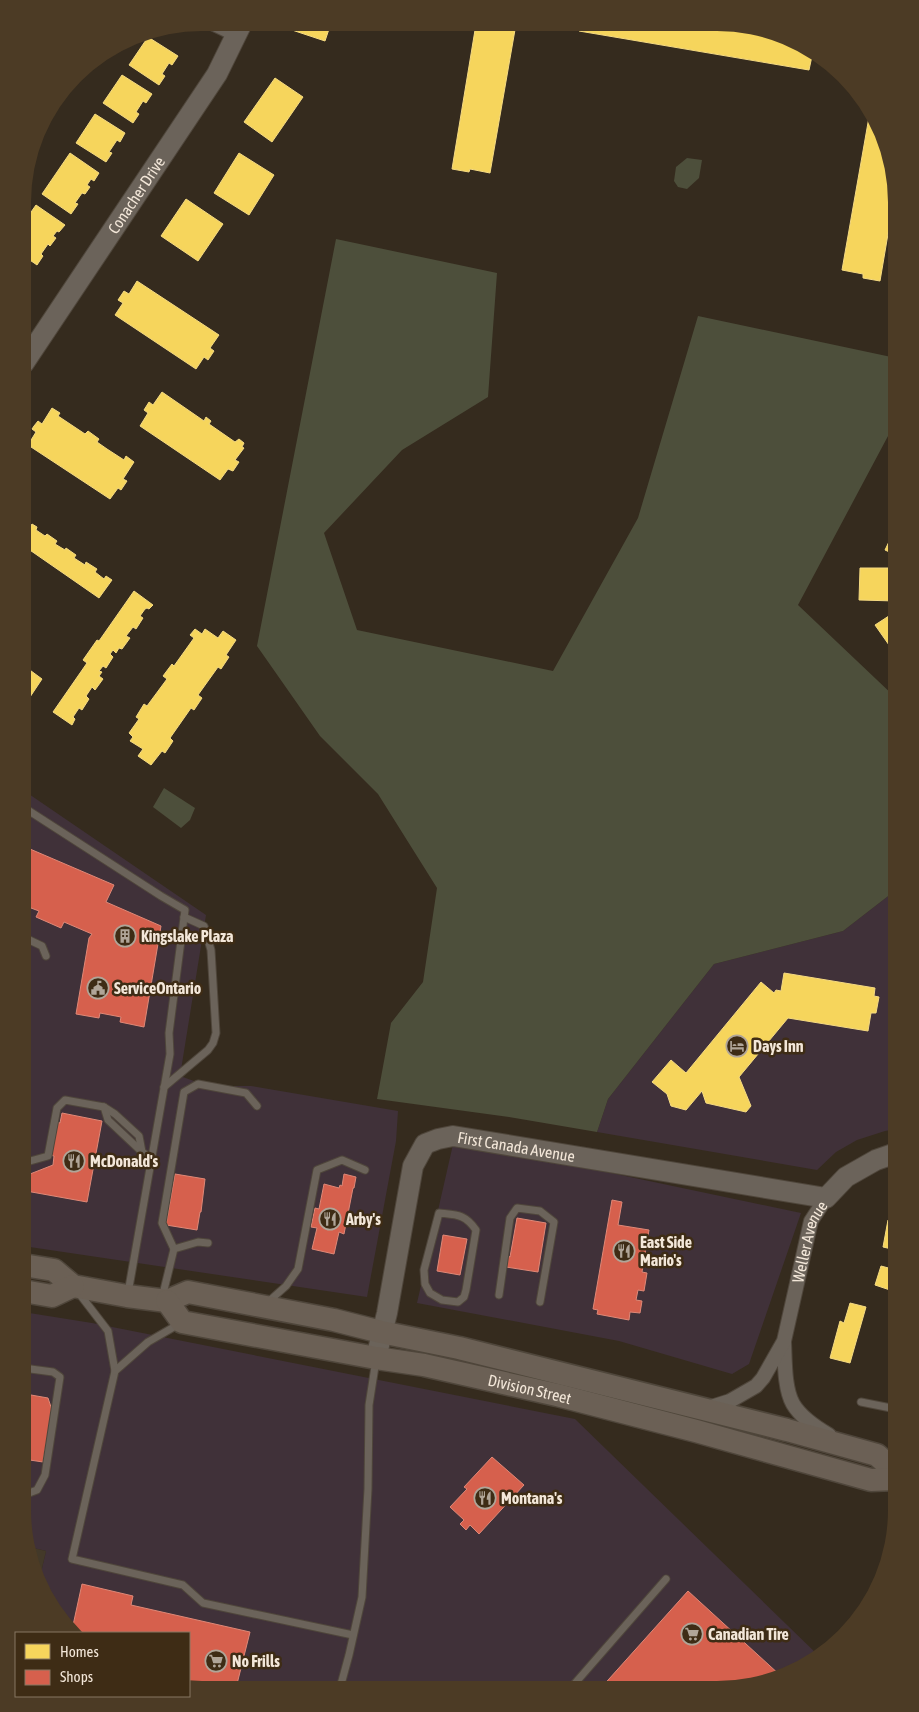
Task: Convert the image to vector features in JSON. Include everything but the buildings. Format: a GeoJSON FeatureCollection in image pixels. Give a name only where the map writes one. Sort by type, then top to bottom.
{"type":"FeatureCollection","features":[{"type":"Feature","properties":{"kind":"main road"},"geometry":{"type":"LineString","coordinates":[[31,1266],[54,1270],[73,1286],[164,1301],[182,1322]]}},
{"type":"Feature","properties":{"kind":"main road"},"geometry":{"type":"LineString","coordinates":[[31,1292],[52,1296],[73,1286]]}},
{"type":"Feature","properties":{"kind":"main road","name":"Division Street"},"geometry":{"type":"LineString","coordinates":[[164,1301],[188,1292],[334,1320],[459,1348],[787,1430],[877,1455],[887,1464]]}},
{"type":"Feature","properties":{"kind":"main road","name":"Division Street"},"geometry":{"type":"LineString","coordinates":[[182,1322],[376,1358],[424,1365],[557,1395],[696,1431],[871,1480],[887,1479]]}},
{"type":"Feature","properties":{"kind":"street","name":"Conacher Drive"},"geometry":{"type":"LineString","coordinates":[[31,352],[206,90],[238,32]]}},
{"type":"Feature","properties":{"kind":"street","name":"First Canada Avenue"},"geometry":{"type":"LineString","coordinates":[[376,1358],[387,1313],[413,1166],[425,1144],[438,1139],[452,1136],[826,1198]]}},
{"type":"Feature","properties":{"kind":"street","name":"Weller Avenue"},"geometry":{"type":"LineString","coordinates":[[705,1409],[730,1401],[756,1386],[763,1378],[784,1341],[812,1221],[826,1198],[846,1177],[876,1160],[887,1156]]}},
{"type":"Feature","properties":{"kind":"street","name":"Weller Avenue"},"geometry":{"type":"LineString","coordinates":[[784,1341],[787,1384],[793,1404],[814,1426],[851,1449]]}},
{"type":"Feature","properties":{"kind":"lane"},"geometry":{"type":"LineString","coordinates":[[31,812],[161,896],[186,910],[169,1033],[170,1054],[127,1296]]}},
{"type":"Feature","properties":{"kind":"lane"},"geometry":{"type":"LineString","coordinates":[[164,1087],[208,1050],[213,1043],[216,1033],[211,950],[204,926],[184,917]]}},
{"type":"Feature","properties":{"kind":"lane"},"geometry":{"type":"LineString","coordinates":[[31,941],[42,946],[46,956]]}},
{"type":"Feature","properties":{"kind":"lane"},"geometry":{"type":"LineString","coordinates":[[164,1301],[174,1249],[162,1222],[184,1092],[198,1084],[246,1093],[257,1106]]}},
{"type":"Feature","properties":{"kind":"lane"},"geometry":{"type":"LineString","coordinates":[[31,1161],[48,1156],[57,1108],[66,1100],[104,1107],[108,1120],[151,1158]]}},
{"type":"Feature","properties":{"kind":"lane"},"geometry":{"type":"LineString","coordinates":[[262,1306],[286,1286],[298,1269],[317,1170],[342,1160],[365,1170]]}},
{"type":"Feature","properties":{"kind":"lane"},"geometry":{"type":"LineString","coordinates":[[498,1295],[510,1218],[518,1208],[540,1211],[554,1222],[540,1302]]}},
{"type":"Feature","properties":{"kind":"lane"},"geometry":{"type":"LineString","coordinates":[[440,1213],[461,1216],[469,1220],[476,1230],[464,1297],[458,1302],[442,1300],[430,1293],[425,1284],[424,1270],[440,1213]]}},
{"type":"Feature","properties":{"kind":"lane"},"geometry":{"type":"LineString","coordinates":[[174,1249],[198,1242],[208,1243]]}},
{"type":"Feature","properties":{"kind":"lane"},"geometry":{"type":"LineString","coordinates":[[73,1286],[108,1331],[115,1371],[72,1559],[183,1585],[203,1603],[353,1635]]}},
{"type":"Feature","properties":{"kind":"lane"},"geometry":{"type":"LineString","coordinates":[[115,1371],[148,1342],[182,1322]]}},
{"type":"Feature","properties":{"kind":"lane"},"geometry":{"type":"LineString","coordinates":[[342,1681],[362,1597],[368,1489],[369,1405],[376,1358]]}},
{"type":"Feature","properties":{"kind":"lane"},"geometry":{"type":"LineString","coordinates":[[31,1369],[53,1372],[60,1376],[45,1475],[37,1490],[31,1492]]}},
{"type":"Feature","properties":{"kind":"lane"},"geometry":{"type":"LineString","coordinates":[[861,1402],[887,1407]]}},
{"type":"Feature","properties":{"kind":"lane"},"geometry":{"type":"LineString","coordinates":[[577,1681],[666,1580]]}},
{"type":"Feature","properties":{"kind":"shaded area","name":"Kingslake Plaza"},"geometry":{"type":"Polygon","coordinates":[[[31,795],[206,915],[180,1076],[208,1086],[251,1086],[398,1111],[396,1141],[367,1297],[31,1247],[31,795]]]}},
{"type":"Feature","properties":{"kind":"shaded area"},"geometry":{"type":"Polygon","coordinates":[[[887,897],[887,1131],[857,1140],[836,1152],[817,1170],[597,1132],[608,1099],[714,964],[843,931],[887,897]]]}},
{"type":"Feature","properties":{"kind":"shaded area"},"geometry":{"type":"Polygon","coordinates":[[[454,1140],[801,1213],[749,1364],[732,1374],[619,1341],[417,1303],[454,1140]]]}},
{"type":"Feature","properties":{"kind":"shaded area"},"geometry":{"type":"Polygon","coordinates":[[[31,1313],[92,1323],[575,1419],[813,1650],[802,1658],[772,1672],[739,1679],[716,1681],[190,1680],[190,1632],[81,1631],[60,1605],[42,1569],[46,1551],[36,1549],[31,1509],[31,1313]]]}},
{"type":"Feature","properties":{"kind":"shaded area"},"geometry":{"type":"Polygon","coordinates":[[[36,1549],[46,1551],[42,1569],[36,1549]]]}},
{"type":"Feature","properties":{"kind":"green space"},"geometry":{"type":"Polygon","coordinates":[[[687,158],[702,160],[699,178],[687,189],[678,187],[674,181],[676,167],[687,158]]]}},
{"type":"Feature","properties":{"kind":"green space"},"geometry":{"type":"Polygon","coordinates":[[[336,239],[497,273],[488,397],[402,450],[324,533],[357,630],[553,671],[638,518],[698,316],[888,356],[888,436],[798,605],[888,690],[887,897],[843,931],[714,964],[608,1099],[597,1132],[509,1117],[377,1099],[391,1023],[423,982],[437,888],[378,794],[320,736],[257,646],[336,239]]]}},
{"type":"Feature","properties":{"kind":"green space"},"geometry":{"type":"Polygon","coordinates":[[[164,788],[195,808],[190,820],[181,828],[153,807],[164,788]]]}},
{"type":"Feature","properties":{"kind":"place","name":"Kingslake Plaza"},"geometry":{"type":"Point","coordinates":[125,936]}},
{"type":"Feature","properties":{"kind":"place","name":"ServiceOntario"},"geometry":{"type":"Point","coordinates":[98,988]}},
{"type":"Feature","properties":{"kind":"place","name":"Days Inn"},"geometry":{"type":"Point","coordinates":[737,1046]}},
{"type":"Feature","properties":{"kind":"place","name":"McDonald's"},"geometry":{"type":"Point","coordinates":[74,1161]}},
{"type":"Feature","properties":{"kind":"place","name":"Arby's"},"geometry":{"type":"Point","coordinates":[330,1219]}},
{"type":"Feature","properties":{"kind":"place","name":"East Side Mario's"},"geometry":{"type":"Point","coordinates":[624,1251]}},
{"type":"Feature","properties":{"kind":"place","name":"Montana's"},"geometry":{"type":"Point","coordinates":[485,1498]}},
{"type":"Feature","properties":{"kind":"place","name":"Canadian Tire"},"geometry":{"type":"Point","coordinates":[692,1634]}},
{"type":"Feature","properties":{"kind":"place","name":"No Frills"},"geometry":{"type":"Point","coordinates":[216,1661]}}]}
